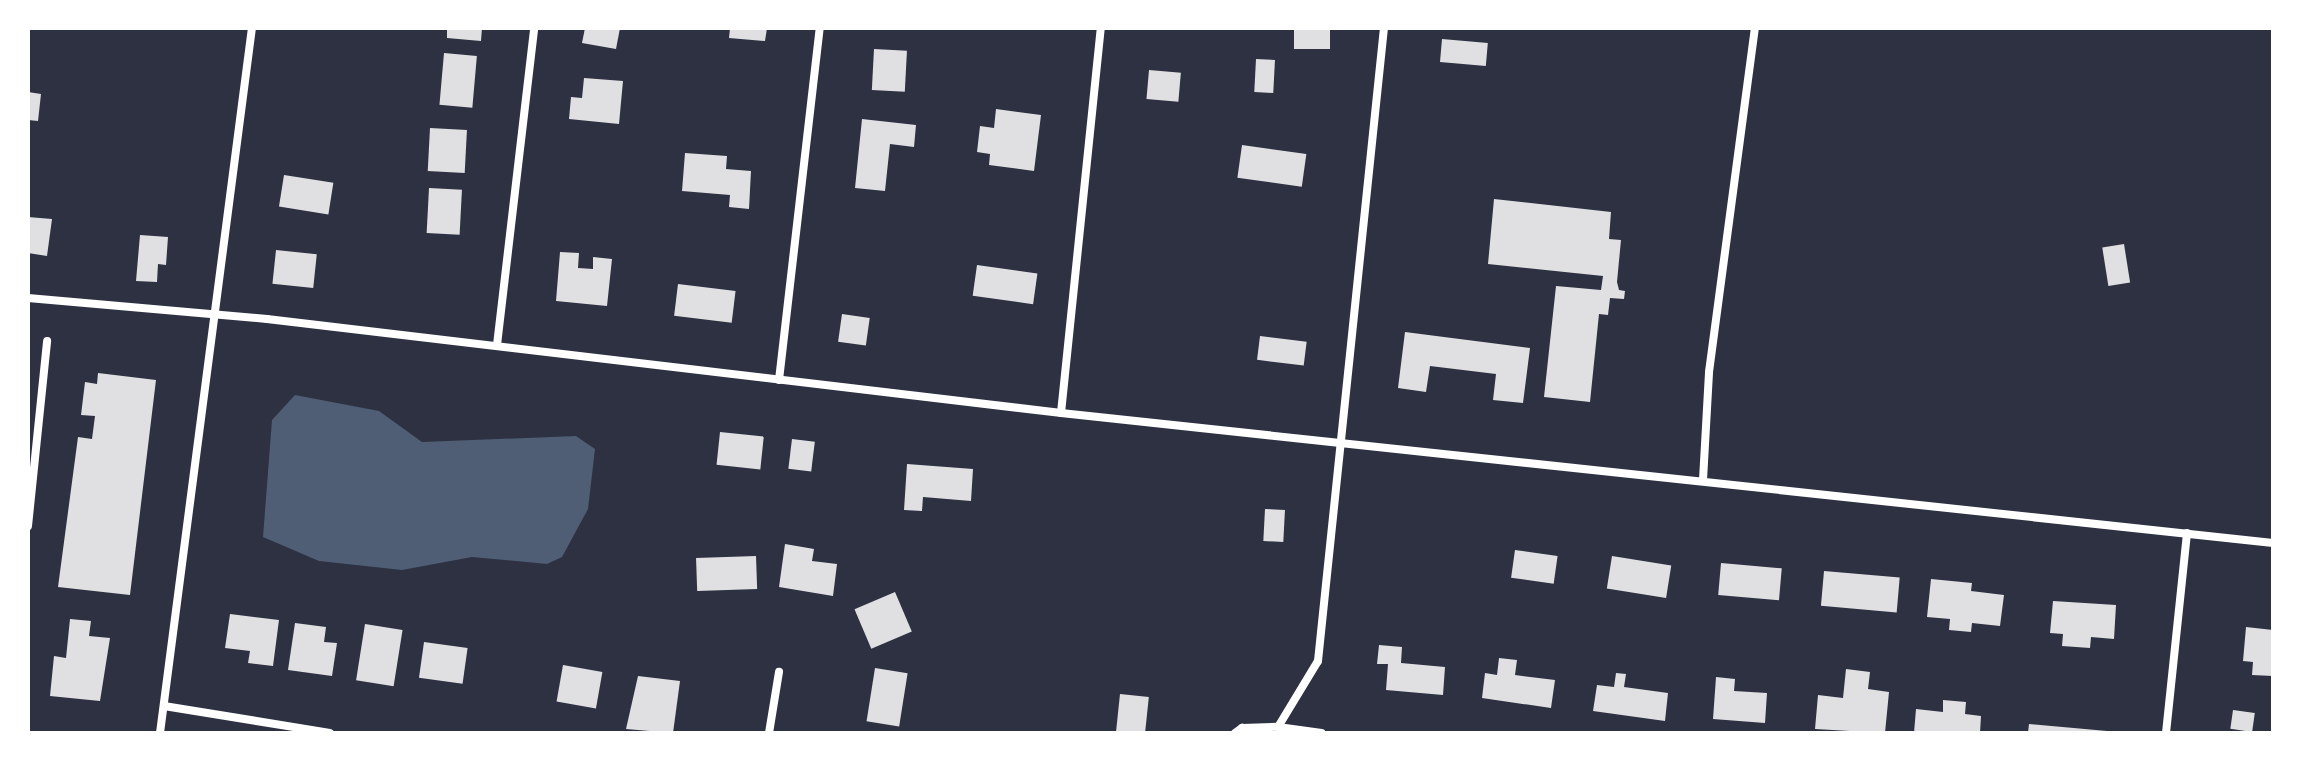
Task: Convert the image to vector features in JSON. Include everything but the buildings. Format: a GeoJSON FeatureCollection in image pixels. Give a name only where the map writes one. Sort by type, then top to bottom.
{"type":"FeatureCollection","features":[{"type":"Feature","properties":{"kind":"street"},"geometry":{"type":"LineString","coordinates":[[160,733],[217,318],[252,28]]}},
{"type":"Feature","properties":{"kind":"street"},"geometry":{"type":"LineString","coordinates":[[497,345],[534,28]]}},
{"type":"Feature","properties":{"kind":"street"},"geometry":{"type":"LineString","coordinates":[[779,380],[820,28]]}},
{"type":"Feature","properties":{"kind":"street"},"geometry":{"type":"LineString","coordinates":[[1061,413],[1101,28]]}},
{"type":"Feature","properties":{"kind":"street"},"geometry":{"type":"LineString","coordinates":[[1278,727],[1318,661],[1384,28]]}},
{"type":"Feature","properties":{"kind":"street"},"geometry":{"type":"LineString","coordinates":[[1703,480],[1709,372],[1755,28]]}},
{"type":"Feature","properties":{"kind":"street"},"geometry":{"type":"LineString","coordinates":[[28,298],[217,318],[267,319],[1061,413],[1339,440],[2273,543]]}},
{"type":"Feature","properties":{"kind":"street"},"geometry":{"type":"LineString","coordinates":[[28,526],[31,459],[47,341]]}},
{"type":"Feature","properties":{"kind":"street"},"geometry":{"type":"LineString","coordinates":[[2166,733],[2187,533]]}},
{"type":"Feature","properties":{"kind":"street"},"geometry":{"type":"LineString","coordinates":[[769,733],[779,672]]}},
{"type":"Feature","properties":{"kind":"street"},"geometry":{"type":"LineString","coordinates":[[164,706],[330,733]]}},
{"type":"Feature","properties":{"kind":"street"},"geometry":{"type":"LineString","coordinates":[[1235,733],[1242,728],[1278,727],[1322,733]]}},
{"type":"Feature","properties":{"kind":"water"},"geometry":{"type":"Polygon","coordinates":[[[295,395],[379,411],[422,442],[576,436],[595,449],[588,509],[562,557],[547,564],[472,557],[402,570],[319,561],[263,537],[272,420],[295,395]]]}}]}
